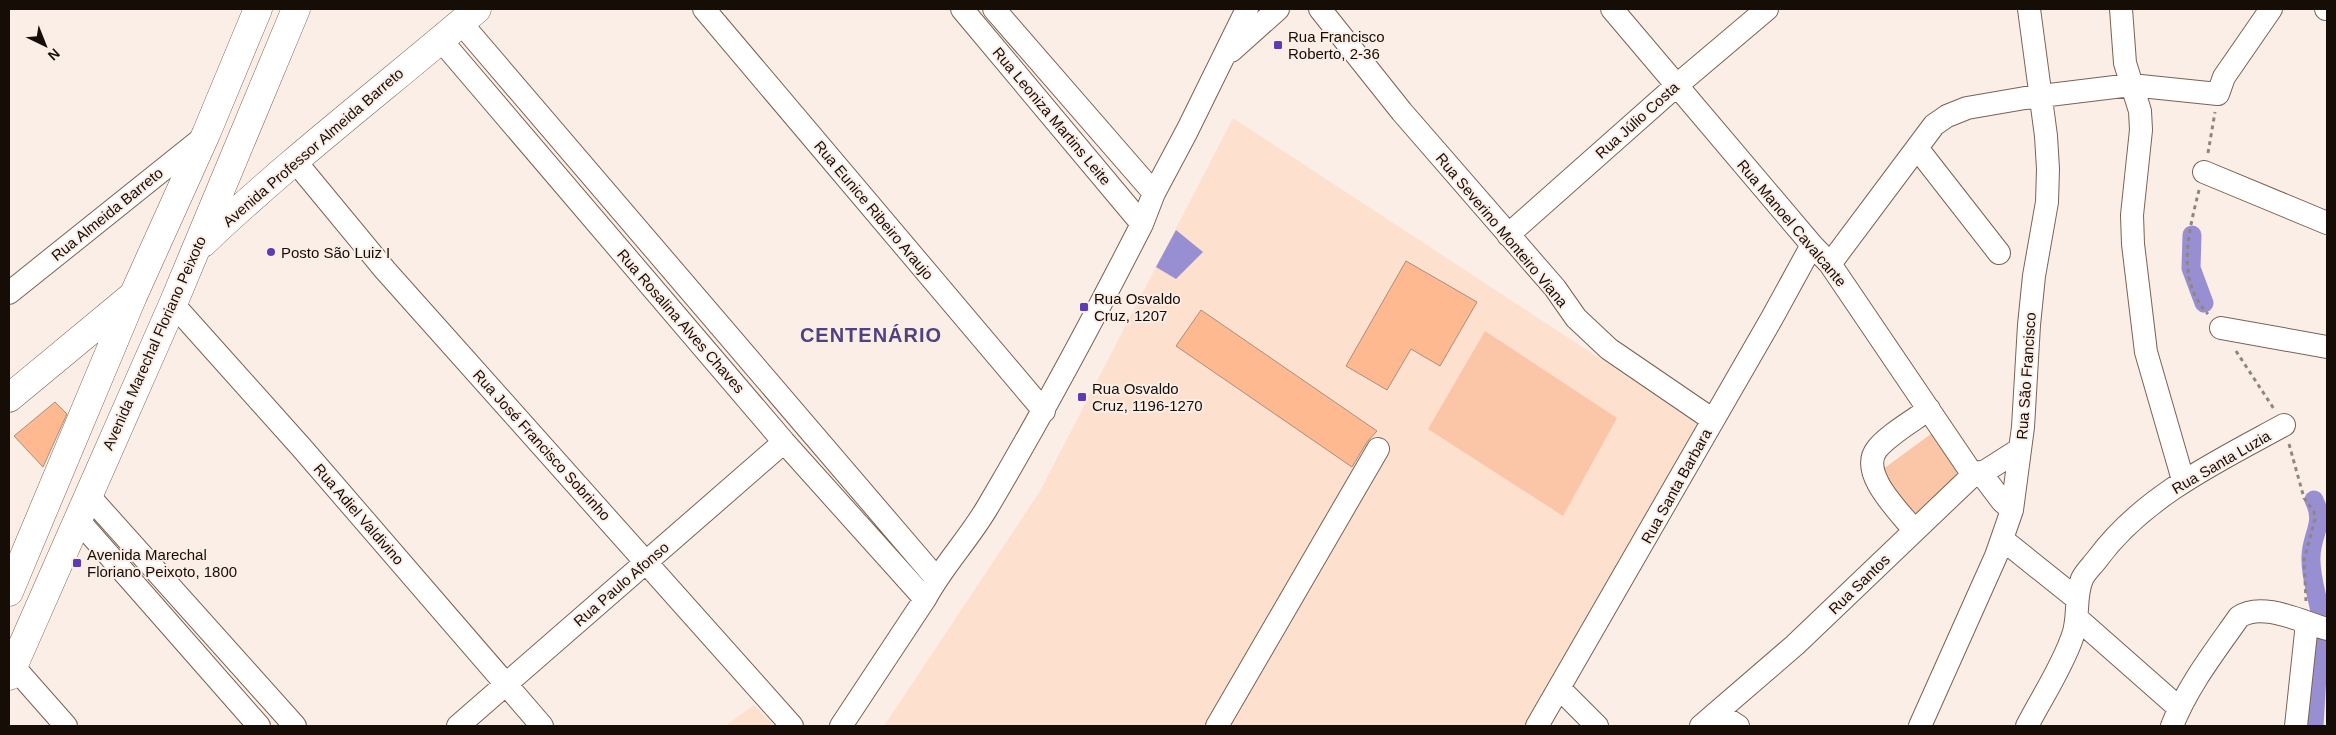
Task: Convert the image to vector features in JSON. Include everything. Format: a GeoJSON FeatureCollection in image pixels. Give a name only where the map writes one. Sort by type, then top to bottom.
{"type":"FeatureCollection","features":[{"type":"Feature","properties":{"kind":"main road"},"geometry":{"type":"LineString","coordinates":[[9,592],[133,296],[206,134],[258,9]]}},
{"type":"Feature","properties":{"kind":"main road","name":"Avenida Marechal Floriano Peixoto"},"geometry":{"type":"LineString","coordinates":[[11,671],[173,304],[256,110],[296,9]]}},
{"type":"Feature","properties":{"kind":"main road","name":"Avenida Professor Almeida Barreto"},"geometry":{"type":"LineString","coordinates":[[9,398],[133,296],[195,251],[295,161],[459,24]]}},
{"type":"Feature","properties":{"kind":"street","name":"Rua Eunice Ribeiro Araujo"},"geometry":{"type":"LineString","coordinates":[[704,9],[1044,411]]}},
{"type":"Feature","properties":{"kind":"street","name":"Rua Leoniza Martins Leite"},"geometry":{"type":"LineString","coordinates":[[962,9],[1142,224]]}},
{"type":"Feature","properties":{"kind":"street","name":"Rua Leoniza Martins Leite"},"geometry":{"type":"LineString","coordinates":[[994,9],[1154,193]]}},
{"type":"Feature","properties":{"kind":"street"},"geometry":{"type":"LineString","coordinates":[[841,726],[925,600],[936,578],[985,511],[1044,411],[1142,224],[1154,193],[1247,9]]}},
{"type":"Feature","properties":{"kind":"street"},"geometry":{"type":"LineString","coordinates":[[1221,60],[1278,9]]}},
{"type":"Feature","properties":{"kind":"street","name":"Rua Severino Monteiro Viana"},"geometry":{"type":"LineString","coordinates":[[1320,9],[1402,112],[1555,288],[1576,318],[1609,349],[1713,420]]}},
{"type":"Feature","properties":{"kind":"street","name":"Rua Manoel Cavalcante"},"geometry":{"type":"LineString","coordinates":[[1612,9],[1812,246],[1830,264],[1976,474],[2012,510]]}},
{"type":"Feature","properties":{"kind":"street","name":"Rua Júlio Costa"},"geometry":{"type":"LineString","coordinates":[[1508,235],[1676,86],[1768,9]]}},
{"type":"Feature","properties":{"kind":"street","name":"Rua São Francisco"},"geometry":{"type":"LineString","coordinates":[[1920,726],[2002,539],[2012,510],[2020,449],[2030,316],[2047,202],[2048,169],[2042,96],[2029,9]]}},
{"type":"Feature","properties":{"kind":"street"},"geometry":{"type":"LineString","coordinates":[[2121,9],[2126,63],[2140,111],[2141,130],[2132,215],[2132,244],[2146,352],[2183,480]]}},
{"type":"Feature","properties":{"kind":"street"},"geometry":{"type":"LineString","coordinates":[[1830,264],[1934,125],[1947,116],[1966,108],[2131,85],[2218,94],[2224,77],[2271,9]]}},
{"type":"Feature","properties":{"kind":"street","name":"Rua Rosalina Alves Chaves"},"geometry":{"type":"LineString","coordinates":[[459,24],[784,442],[925,600]]}},
{"type":"Feature","properties":{"kind":"street","name":"Rua Rosalina Alves Chaves"},"geometry":{"type":"LineString","coordinates":[[459,24],[936,578]]}},
{"type":"Feature","properties":{"kind":"street","name":"Rua Almeida Barreto"},"geometry":{"type":"LineString","coordinates":[[9,293],[206,134]]}},
{"type":"Feature","properties":{"kind":"street"},"geometry":{"type":"LineString","coordinates":[[1917,148],[1999,253]]}},
{"type":"Feature","properties":{"kind":"street","name":"Rua José Francisco Sobrinho"},"geometry":{"type":"LineString","coordinates":[[295,161],[385,270],[792,726]]}},
{"type":"Feature","properties":{"kind":"street"},"geometry":{"type":"LineString","coordinates":[[2204,172],[2327,223]]}},
{"type":"Feature","properties":{"kind":"street","name":"Rua Santa Barbara"},"geometry":{"type":"LineString","coordinates":[[1538,726],[1812,246]]}},
{"type":"Feature","properties":{"kind":"street","name":"Rua Adiel Valdivino"},"geometry":{"type":"LineString","coordinates":[[173,304],[301,447],[542,726]]}},
{"type":"Feature","properties":{"kind":"street"},"geometry":{"type":"LineString","coordinates":[[2221,328],[2327,347]]}},
{"type":"Feature","properties":{"kind":"street"},"geometry":{"type":"LineString","coordinates":[[1914,530],[1884,492],[1872,471],[1871,463],[1878,448],[1929,409]]}},
{"type":"Feature","properties":{"kind":"street","name":"Rua Santa Luzia"},"geometry":{"type":"LineString","coordinates":[[2028,726],[2072,639],[2082,579],[2102,552],[2118,534],[2183,480],[2284,425]]}},
{"type":"Feature","properties":{"kind":"street","name":"Rua Paulo Afonso"},"geometry":{"type":"LineString","coordinates":[[458,726],[784,442]]}},
{"type":"Feature","properties":{"kind":"street"},"geometry":{"type":"LineString","coordinates":[[1217,726],[1378,449]]}},
{"type":"Feature","properties":{"kind":"street","name":"Rua Santos"},"geometry":{"type":"LineString","coordinates":[[1710,720],[1795,646],[1914,530],[1976,474],[2000,463],[2020,449]]}},
{"type":"Feature","properties":{"kind":"street"},"geometry":{"type":"LineString","coordinates":[[88,495],[295,726]]}},
{"type":"Feature","properties":{"kind":"street"},"geometry":{"type":"LineString","coordinates":[[78,520],[259,726]]}},
{"type":"Feature","properties":{"kind":"street"},"geometry":{"type":"LineString","coordinates":[[2002,539],[2078,609],[2175,717],[2238,617],[2247,611],[2260,610],[2317,626],[2296,726]]}},
{"type":"Feature","properties":{"kind":"street"},"geometry":{"type":"LineString","coordinates":[[11,671],[66,726]]}},
{"type":"Feature","properties":{"kind":"street"},"geometry":{"type":"LineString","coordinates":[[1559,688],[1597,726]]}},
{"type":"Feature","properties":{"kind":"street"},"geometry":{"type":"LineString","coordinates":[[1710,720],[1738,726]]}},
{"type":"Feature","properties":{"kind":"path"},"geometry":{"type":"LineString","coordinates":[[2218,94],[2204,172],[2188,235],[2187,268],[2199,305],[2221,328],[2284,425],[2304,498],[2314,512],[2304,560],[2317,626]]}},
{"type":"Feature","properties":{"kind":"shaded area"},"geometry":{"type":"Polygon","coordinates":[[[1233,118],[1700,424],[1528,726],[884,726],[1040,491],[1233,118]]]}},
{"type":"Feature","properties":{"kind":"shaded area"},"geometry":{"type":"Polygon","coordinates":[[[1176,230],[1203,252],[1176,279],[1156,267],[1176,230]]]}},
{"type":"Feature","properties":{"kind":"shaded area"},"geometry":{"type":"Polygon","coordinates":[[[1485,331],[1617,418],[1563,516],[1428,429],[1485,331]]]}},
{"type":"Feature","properties":{"kind":"shaded area"},"geometry":{"type":"Polygon","coordinates":[[[1939,428],[1976,488],[1917,530],[1875,475],[1939,428]]]}},
{"type":"Feature","properties":{"kind":"shaded area"},"geometry":{"type":"Polygon","coordinates":[[[754,705],[774,726],[725,726],[754,705]]]}},
{"type":"Feature","properties":{"kind":"building"},"geometry":{"type":"Polygon","coordinates":[[[1406,261],[1477,302],[1440,366],[1411,349],[1387,390],[1346,366],[1406,261]]]}},
{"type":"Feature","properties":{"kind":"building"},"geometry":{"type":"Polygon","coordinates":[[[1201,310],[1377,431],[1367,442],[1352,467],[1176,346],[1201,310]]]}},
{"type":"Feature","properties":{"kind":"building"},"geometry":{"type":"Polygon","coordinates":[[[55,402],[67,414],[43,467],[14,436],[55,402]]]}},
{"type":"Feature","properties":{"kind":"waterway"},"geometry":{"type":"LineString","coordinates":[[2192,235],[2191,268],[2204,303]]}},
{"type":"Feature","properties":{"kind":"waterway"},"geometry":{"type":"LineString","coordinates":[[2314,500],[2319,516],[2311,564],[2320,612]]}},
{"type":"Feature","properties":{"kind":"waterway"},"geometry":{"type":"LineString","coordinates":[[2314,726],[2319,642]]}},
{"type":"Feature","properties":{"kind":"place","name":"Rua Francisco Roberto, 2-36"},"geometry":{"type":"Point","coordinates":[1278,45]}},
{"type":"Feature","properties":{"kind":"place","name":"Posto São Luiz I"},"geometry":{"type":"Point","coordinates":[271,252]}},
{"type":"Feature","properties":{"kind":"place","name":"Rua Osvaldo Cruz, 1207"},"geometry":{"type":"Point","coordinates":[1084,307]}},
{"type":"Feature","properties":{"kind":"place","name":"Rua Osvaldo Cruz, 1196-1270"},"geometry":{"type":"Point","coordinates":[1082,397]}},
{"type":"Feature","properties":{"kind":"place","name":"Avenida Marechal Floriano Peixoto, 1800"},"geometry":{"type":"Point","coordinates":[77,563]}},
{"type":"Feature","properties":{"kind":"district","name":"CENTENÁRIO"},"geometry":{"type":"Point","coordinates":[871,335]}}]}
